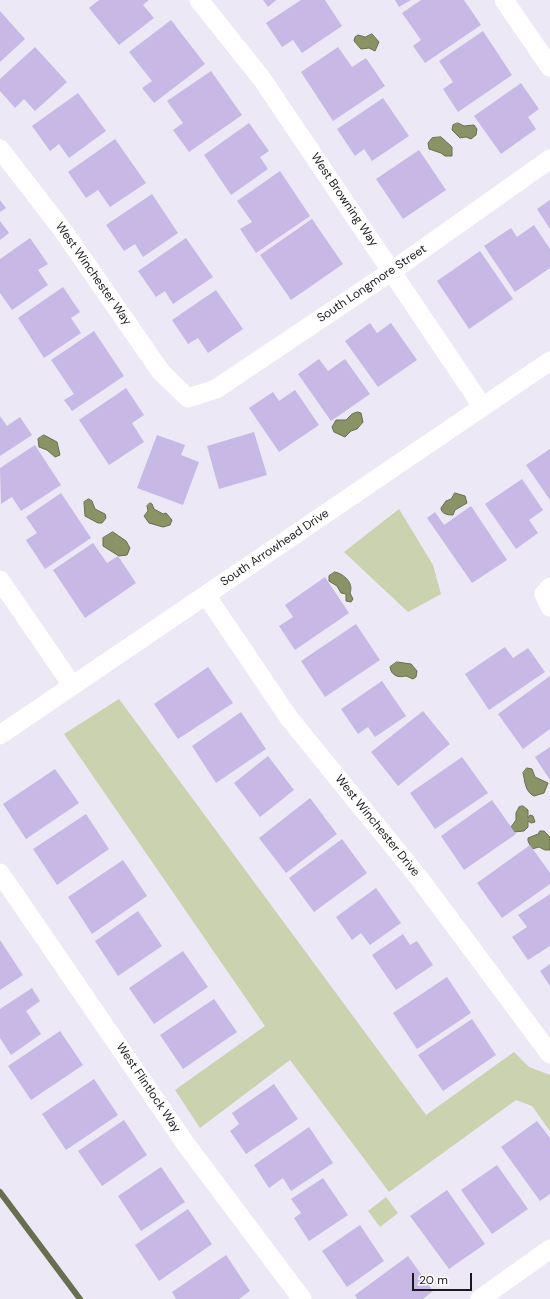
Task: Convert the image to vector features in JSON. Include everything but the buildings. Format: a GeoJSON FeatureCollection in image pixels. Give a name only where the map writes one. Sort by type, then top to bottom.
{"type":"FeatureCollection","features":[{"type":"Feature","properties":{"kind":"street","name":"West Browning Way"},"geometry":{"type":"LineString","coordinates":[[199,0],[262,78],[482,406]]}},
{"type":"Feature","properties":{"kind":"street"},"geometry":{"type":"LineString","coordinates":[[504,0],[550,67]]}},
{"type":"Feature","properties":{"kind":"street","name":"West Winchester Way"},"geometry":{"type":"LineString","coordinates":[[0,149],[64,232],[161,372],[188,398]]}},
{"type":"Feature","properties":{"kind":"street","name":"South Longmore Street"},"geometry":{"type":"LineString","coordinates":[[188,398],[216,389],[392,271],[550,159]]}},
{"type":"Feature","properties":{"kind":"street","name":"South Arrowhead Drive"},"geometry":{"type":"LineString","coordinates":[[0,735],[482,406],[548,365]]}},
{"type":"Feature","properties":{"kind":"street"},"geometry":{"type":"LineString","coordinates":[[0,580],[72,685]]}},
{"type":"Feature","properties":{"kind":"street","name":"West Winchester Drive"},"geometry":{"type":"LineString","coordinates":[[206,595],[289,718],[419,878],[550,1054]]}},
{"type":"Feature","properties":{"kind":"street","name":"West Flintlock Way"},"geometry":{"type":"LineString","coordinates":[[0,873],[185,1143],[302,1299]]}},
{"type":"Feature","properties":{"kind":"street"},"geometry":{"type":"LineString","coordinates":[[480,1299],[550,1249]]}},
{"type":"Feature","properties":{"kind":"shaded area"},"geometry":{"type":"Polygon","coordinates":[[[372,34],[379,42],[375,51],[369,48],[361,49],[354,41],[355,37],[358,35],[365,37],[372,34]]]}},
{"type":"Feature","properties":{"kind":"shaded area"},"geometry":{"type":"Polygon","coordinates":[[[458,123],[464,126],[474,125],[477,129],[476,135],[471,139],[466,137],[460,138],[452,130],[453,125],[458,123]]]}},
{"type":"Feature","properties":{"kind":"shaded area"},"geometry":{"type":"Polygon","coordinates":[[[441,137],[452,147],[452,156],[445,156],[429,149],[428,143],[432,138],[441,137]]]}},
{"type":"Feature","properties":{"kind":"shaded area"},"geometry":{"type":"Polygon","coordinates":[[[358,412],[361,413],[363,422],[357,429],[351,431],[345,437],[334,432],[332,427],[336,420],[346,420],[352,414],[358,412]]]}},
{"type":"Feature","properties":{"kind":"shaded area"},"geometry":{"type":"Polygon","coordinates":[[[44,435],[57,442],[60,455],[55,457],[47,450],[39,447],[38,439],[44,435]]]}},
{"type":"Feature","properties":{"kind":"shaded area"},"geometry":{"type":"Polygon","coordinates":[[[455,493],[465,496],[467,503],[455,510],[453,515],[445,514],[442,512],[441,508],[455,493]]]}},
{"type":"Feature","properties":{"kind":"shaded area"},"geometry":{"type":"Polygon","coordinates":[[[89,499],[92,501],[95,509],[105,514],[106,518],[102,523],[98,523],[85,516],[84,502],[89,499]]]}},
{"type":"Feature","properties":{"kind":"shaded area"},"geometry":{"type":"Polygon","coordinates":[[[150,503],[154,509],[163,514],[166,513],[172,520],[170,525],[163,527],[149,523],[144,516],[148,511],[147,506],[150,503]]]}},
{"type":"Feature","properties":{"kind":"shaded area"},"geometry":{"type":"Polygon","coordinates":[[[399,509],[433,565],[441,594],[408,612],[344,552],[399,509]]]}},
{"type":"Feature","properties":{"kind":"shaded area"},"geometry":{"type":"Polygon","coordinates":[[[113,532],[126,541],[130,548],[127,555],[119,556],[103,546],[103,538],[113,532]]]}},
{"type":"Feature","properties":{"kind":"shaded area"},"geometry":{"type":"Polygon","coordinates":[[[335,572],[345,577],[349,582],[351,586],[350,593],[353,599],[351,602],[346,601],[346,594],[341,593],[337,586],[329,581],[329,576],[335,572]]]}},
{"type":"Feature","properties":{"kind":"shaded area"},"geometry":{"type":"Polygon","coordinates":[[[397,662],[411,664],[417,671],[416,677],[413,679],[394,674],[390,667],[397,662]]]}},
{"type":"Feature","properties":{"kind":"shaded area"},"geometry":{"type":"Polygon","coordinates":[[[119,699],[426,1115],[514,1052],[529,1067],[550,1075],[550,1131],[532,1106],[516,1100],[389,1192],[290,1060],[200,1128],[175,1090],[265,1026],[64,734],[119,699]]]}},
{"type":"Feature","properties":{"kind":"shaded area"},"geometry":{"type":"Polygon","coordinates":[[[527,768],[532,769],[535,777],[548,783],[544,793],[534,796],[529,792],[523,773],[527,768]]]}},
{"type":"Feature","properties":{"kind":"shaded area"},"geometry":{"type":"Polygon","coordinates":[[[523,806],[528,810],[528,818],[530,815],[533,816],[535,822],[531,823],[528,821],[528,827],[524,831],[514,832],[511,827],[516,820],[516,813],[519,807],[523,806]]]}},
{"type":"Feature","properties":{"kind":"shaded area"},"geometry":{"type":"Polygon","coordinates":[[[540,831],[544,831],[550,837],[550,850],[545,850],[539,847],[532,849],[528,838],[538,834],[540,831]]]}},
{"type":"Feature","properties":{"kind":"shaded area"},"geometry":{"type":"Polygon","coordinates":[[[386,1197],[398,1213],[380,1227],[368,1211],[386,1197]]]}},
{"type":"Feature","properties":{"kind":"waterway"},"geometry":{"type":"LineString","coordinates":[[0,1192],[80,1299]]}}]}
